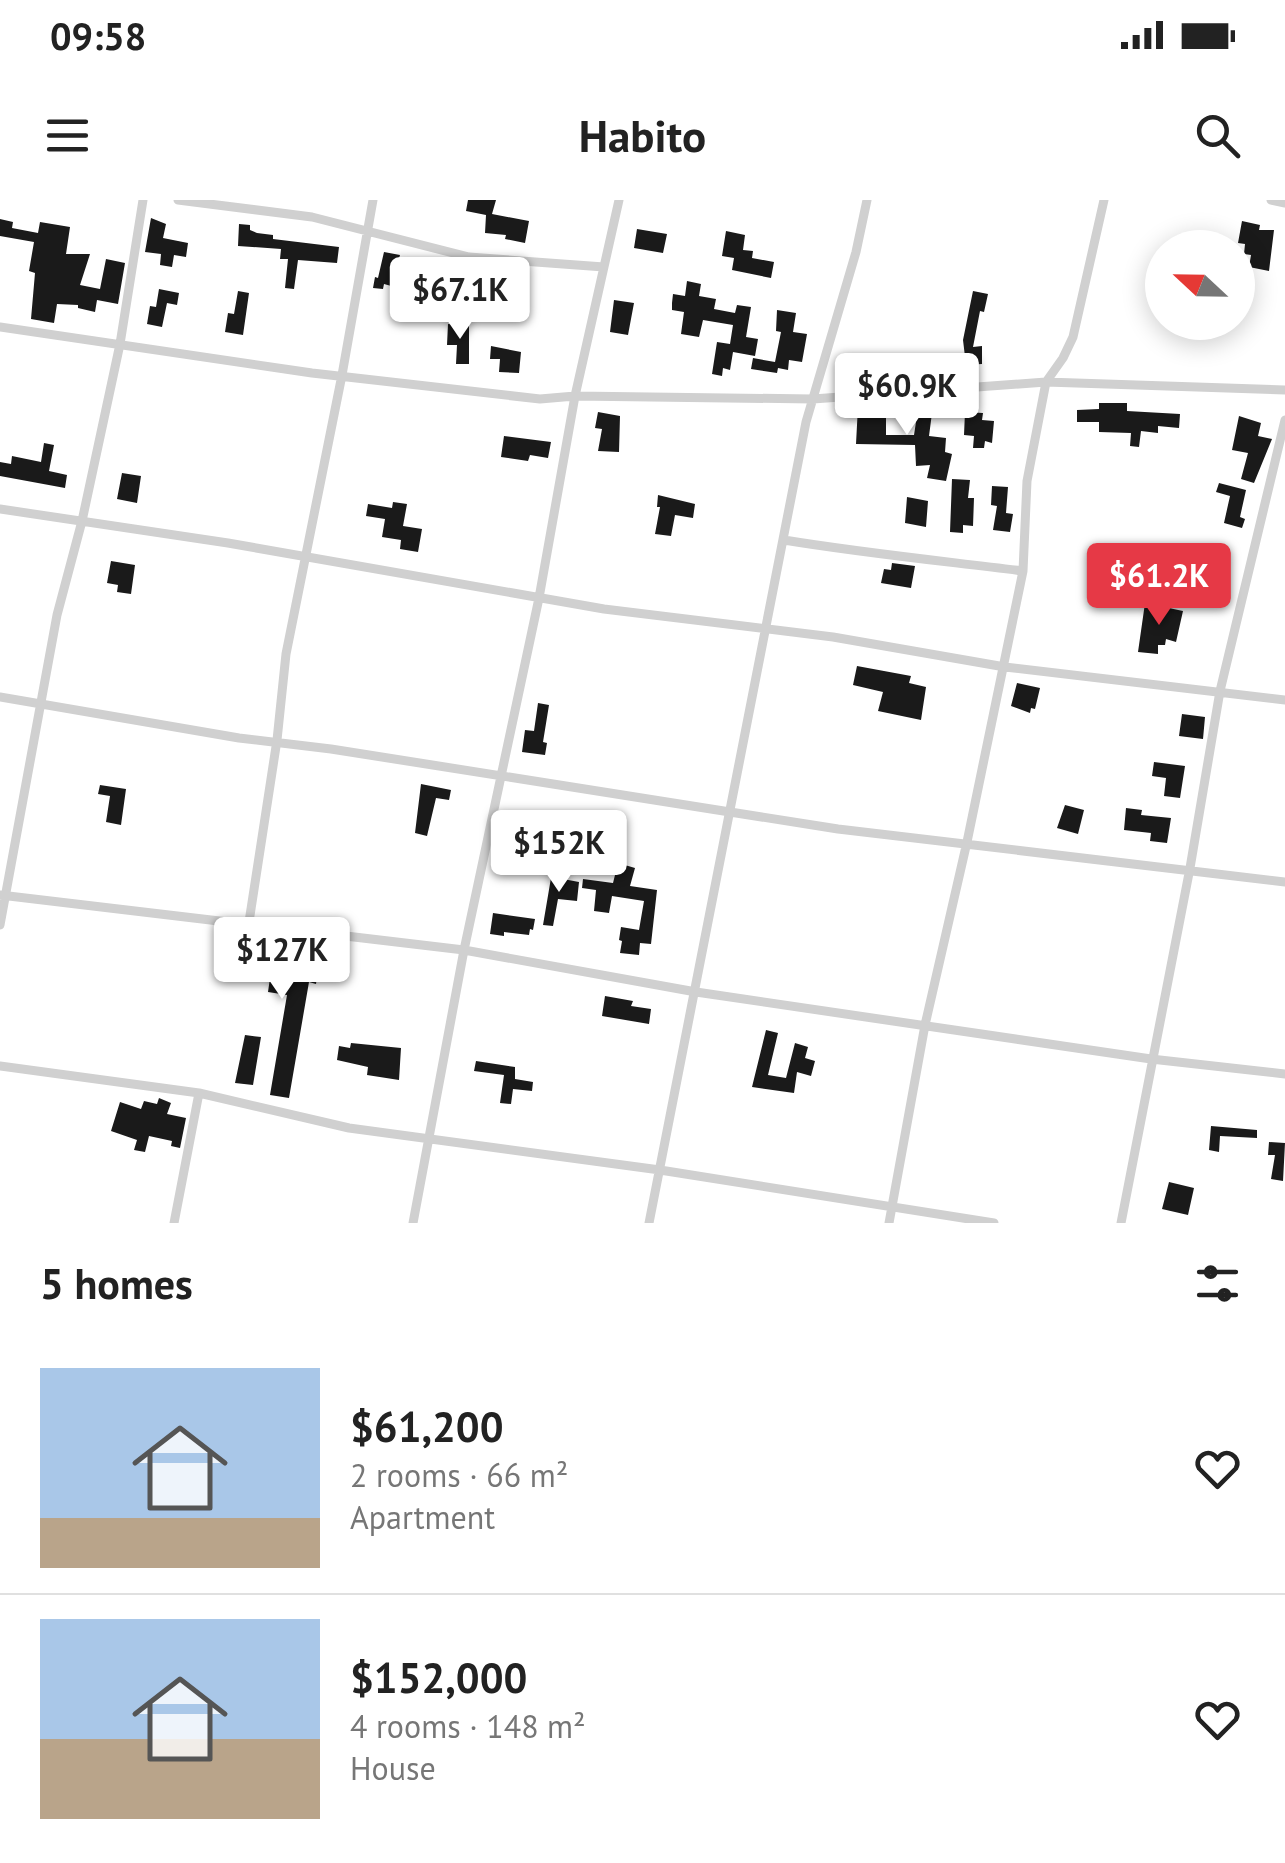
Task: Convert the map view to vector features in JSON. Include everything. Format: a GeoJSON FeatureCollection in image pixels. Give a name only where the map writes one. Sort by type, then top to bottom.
{"type":"FeatureCollection","features":[{"type":"Feature","properties":{"kind":"street"},"geometry":{"type":"LineString","coordinates":[[0,925],[2,896],[57,615],[82,521],[120,344],[143,200]]}},
{"type":"Feature","properties":{"kind":"street"},"geometry":{"type":"LineString","coordinates":[[178,200],[312,217],[469,257],[604,267]]}},
{"type":"Feature","properties":{"kind":"street"},"geometry":{"type":"LineString","coordinates":[[249,922],[286,654],[373,200]]}},
{"type":"Feature","properties":{"kind":"street"},"geometry":{"type":"LineString","coordinates":[[413,1223],[464,950],[539,598],[575,396],[619,200]]}},
{"type":"Feature","properties":{"kind":"street"},"geometry":{"type":"LineString","coordinates":[[649,1223],[696,992],[727,811],[812,399],[856,252],[867,200]]}},
{"type":"Feature","properties":{"kind":"street"},"geometry":{"type":"LineString","coordinates":[[889,1223],[925,1025],[1023,571],[1027,481],[1046,382],[1073,337],[1104,200]]}},
{"type":"Feature","properties":{"kind":"street"},"geometry":{"type":"LineString","coordinates":[[1272,200],[1285,203]]}},
{"type":"Feature","properties":{"kind":"street"},"geometry":{"type":"LineString","coordinates":[[0,327],[540,400],[575,396],[812,399],[1046,382],[1285,390]]}},
{"type":"Feature","properties":{"kind":"street"},"geometry":{"type":"LineString","coordinates":[[1121,1223],[1220,691],[1285,420]]}},
{"type":"Feature","properties":{"kind":"street"},"geometry":{"type":"LineString","coordinates":[[1271,475],[1285,477]]}},
{"type":"Feature","properties":{"kind":"street"},"geometry":{"type":"LineString","coordinates":[[0,509],[708,624],[764,628],[1005,667],[1285,700]]}},
{"type":"Feature","properties":{"kind":"street"},"geometry":{"type":"LineString","coordinates":[[784,540],[1023,571]]}},
{"type":"Feature","properties":{"kind":"street"},"geometry":{"type":"LineString","coordinates":[[0,697],[239,738],[276,740],[838,829],[1285,882]]}},
{"type":"Feature","properties":{"kind":"street"},"geometry":{"type":"LineString","coordinates":[[2,896],[464,950],[696,992],[1152,1059],[1285,1074]]}},
{"type":"Feature","properties":{"kind":"street"},"geometry":{"type":"LineString","coordinates":[[0,1066],[199,1093],[349,1128],[660,1170],[994,1223]]}},
{"type":"Feature","properties":{"kind":"street"},"geometry":{"type":"LineString","coordinates":[[174,1223],[199,1093]]}},
{"type":"Feature","properties":{"kind":"building"},"geometry":{"type":"Polygon","coordinates":[[[468,200],[496,200],[492,214],[529,221],[525,243],[505,239],[506,235],[485,233],[486,215],[466,211],[468,200]]]}},
{"type":"Feature","properties":{"kind":"building"},"geometry":{"type":"Polygon","coordinates":[[[151,218],[166,224],[163,238],[188,243],[186,257],[174,255],[172,267],[160,265],[161,254],[145,252],[151,218]]]}},
{"type":"Feature","properties":{"kind":"building"},"geometry":{"type":"Polygon","coordinates":[[[0,219],[13,222],[12,228],[38,233],[40,222],[70,227],[66,254],[90,254],[80,285],[100,289],[106,259],[125,263],[118,304],[97,300],[95,312],[78,305],[57,304],[54,323],[31,319],[35,273],[29,271],[34,242],[0,236],[0,219]]]}},
{"type":"Feature","properties":{"kind":"building"},"geometry":{"type":"Polygon","coordinates":[[[1242,221],[1260,225],[1259,230],[1274,230],[1269,271],[1255,268],[1255,230],[1240,230],[1242,221]]]}},
{"type":"Feature","properties":{"kind":"building"},"geometry":{"type":"Polygon","coordinates":[[[239,224],[250,225],[250,230],[257,233],[273,235],[273,239],[339,247],[337,263],[298,260],[294,289],[285,288],[288,259],[280,259],[281,249],[238,246],[239,224]]]}},
{"type":"Feature","properties":{"kind":"building"},"geometry":{"type":"Polygon","coordinates":[[[637,229],[667,234],[663,253],[634,248],[637,229]]]}},
{"type":"Feature","properties":{"kind":"building"},"geometry":{"type":"Polygon","coordinates":[[[726,231],[745,235],[743,250],[753,251],[752,258],[774,262],[771,278],[732,270],[734,258],[722,256],[726,231]]]}},
{"type":"Feature","properties":{"kind":"building"},"geometry":{"type":"Polygon","coordinates":[[[384,252],[400,255],[398,262],[440,270],[437,283],[426,281],[424,295],[384,284],[383,289],[373,288],[384,252]]]}},
{"type":"Feature","properties":{"kind":"building"},"geometry":{"type":"Polygon","coordinates":[[[687,281],[701,284],[699,296],[716,299],[714,309],[735,313],[737,305],[751,307],[746,337],[758,339],[755,356],[733,352],[730,370],[723,368],[722,376],[712,374],[717,342],[730,344],[733,325],[703,320],[699,337],[681,334],[684,312],[672,310],[673,294],[685,296],[687,281]]]}},
{"type":"Feature","properties":{"kind":"building"},"geometry":{"type":"Polygon","coordinates":[[[159,289],[179,293],[177,305],[167,303],[162,327],[147,324],[159,289]]]}},
{"type":"Feature","properties":{"kind":"building"},"geometry":{"type":"Polygon","coordinates":[[[238,291],[249,293],[243,335],[225,332],[228,313],[234,314],[238,291]]]}},
{"type":"Feature","properties":{"kind":"building"},"geometry":{"type":"Polygon","coordinates":[[[973,291],[988,294],[984,312],[980,311],[973,347],[982,346],[982,364],[966,365],[963,340],[973,291]]]}},
{"type":"Feature","properties":{"kind":"building"},"geometry":{"type":"Polygon","coordinates":[[[614,300],[634,303],[628,335],[610,332],[614,300]]]}},
{"type":"Feature","properties":{"kind":"building"},"geometry":{"type":"Polygon","coordinates":[[[777,310],[796,313],[793,332],[807,334],[802,362],[789,360],[788,370],[778,368],[777,373],[751,369],[753,358],[775,362],[781,332],[776,331],[777,310]]]}},
{"type":"Feature","properties":{"kind":"building"},"geometry":{"type":"Polygon","coordinates":[[[448,324],[469,326],[469,364],[456,364],[457,345],[447,345],[448,324]]]}},
{"type":"Feature","properties":{"kind":"building"},"geometry":{"type":"Polygon","coordinates":[[[491,346],[521,352],[519,373],[499,372],[500,359],[490,359],[491,346]]]}},
{"type":"Feature","properties":{"kind":"building"},"geometry":{"type":"Polygon","coordinates":[[[1099,403],[1127,403],[1127,411],[1180,414],[1179,428],[1158,426],[1158,433],[1141,431],[1139,447],[1130,446],[1131,433],[1099,432],[1099,422],[1077,422],[1077,410],[1099,409],[1099,403]]]}},
{"type":"Feature","properties":{"kind":"building"},"geometry":{"type":"Polygon","coordinates":[[[933,404],[943,404],[943,413],[932,413],[929,436],[946,438],[945,452],[952,454],[946,481],[927,478],[930,465],[916,466],[915,445],[856,444],[858,406],[886,406],[886,435],[914,435],[918,409],[932,411],[933,404]]]}},
{"type":"Feature","properties":{"kind":"building"},"geometry":{"type":"Polygon","coordinates":[[[598,412],[620,416],[619,452],[598,451],[602,429],[595,428],[598,412]]]}},
{"type":"Feature","properties":{"kind":"building"},"geometry":{"type":"Polygon","coordinates":[[[965,412],[983,413],[982,420],[994,421],[992,443],[985,441],[984,448],[973,448],[974,436],[964,435],[965,412]]]}},
{"type":"Feature","properties":{"kind":"building"},"geometry":{"type":"Polygon","coordinates":[[[1239,416],[1261,423],[1258,436],[1272,439],[1254,483],[1241,479],[1248,453],[1232,450],[1239,416]]]}},
{"type":"Feature","properties":{"kind":"building"},"geometry":{"type":"Polygon","coordinates":[[[504,436],[551,442],[548,458],[530,455],[528,461],[501,457],[504,436]]]}},
{"type":"Feature","properties":{"kind":"building"},"geometry":{"type":"Polygon","coordinates":[[[44,443],[54,445],[49,471],[67,475],[65,488],[0,476],[0,462],[11,464],[12,456],[41,462],[44,443]]]}},
{"type":"Feature","properties":{"kind":"building"},"geometry":{"type":"Polygon","coordinates":[[[122,473],[141,476],[137,503],[117,499],[122,473]]]}},
{"type":"Feature","properties":{"kind":"building"},"geometry":{"type":"Polygon","coordinates":[[[952,479],[970,480],[968,498],[974,498],[973,526],[963,525],[963,533],[950,532],[952,479]]]}},
{"type":"Feature","properties":{"kind":"building"},"geometry":{"type":"Polygon","coordinates":[[[1219,483],[1246,490],[1240,517],[1245,519],[1242,528],[1224,523],[1230,496],[1216,492],[1219,483]]]}},
{"type":"Feature","properties":{"kind":"building"},"geometry":{"type":"Polygon","coordinates":[[[992,486],[1008,487],[1006,513],[1013,514],[1010,532],[993,530],[997,506],[991,505],[992,486]]]}},
{"type":"Feature","properties":{"kind":"building"},"geometry":{"type":"Polygon","coordinates":[[[658,495],[695,504],[693,518],[675,515],[671,536],[655,534],[658,495]]]}},
{"type":"Feature","properties":{"kind":"building"},"geometry":{"type":"Polygon","coordinates":[[[907,497],[928,501],[926,527],[905,523],[907,497]]]}},
{"type":"Feature","properties":{"kind":"building"},"geometry":{"type":"Polygon","coordinates":[[[393,502],[407,504],[403,526],[422,529],[418,552],[400,549],[401,540],[382,537],[385,519],[366,516],[368,504],[392,508],[393,502]]]}},
{"type":"Feature","properties":{"kind":"building"},"geometry":{"type":"Polygon","coordinates":[[[111,561],[135,565],[131,594],[117,592],[118,585],[107,583],[111,561]]]}},
{"type":"Feature","properties":{"kind":"building"},"geometry":{"type":"Polygon","coordinates":[[[892,563],[915,566],[911,588],[881,583],[884,569],[891,570],[892,563]]]}},
{"type":"Feature","properties":{"kind":"building"},"geometry":{"type":"Polygon","coordinates":[[[1145,603],[1183,611],[1176,642],[1166,639],[1165,645],[1158,645],[1158,654],[1138,652],[1145,603]]]}},
{"type":"Feature","properties":{"kind":"building"},"geometry":{"type":"Polygon","coordinates":[[[857,666],[911,676],[909,683],[926,687],[921,720],[878,711],[883,692],[853,685],[857,666]]]}},
{"type":"Feature","properties":{"kind":"building"},"geometry":{"type":"Polygon","coordinates":[[[1017,683],[1040,688],[1035,709],[1031,708],[1030,713],[1011,706],[1017,683]]]}},
{"type":"Feature","properties":{"kind":"building"},"geometry":{"type":"Polygon","coordinates":[[[538,703],[549,705],[543,742],[547,743],[545,755],[522,752],[525,730],[534,731],[538,703]]]}},
{"type":"Feature","properties":{"kind":"building"},"geometry":{"type":"Polygon","coordinates":[[[1182,714],[1205,717],[1203,739],[1179,736],[1182,714]]]}},
{"type":"Feature","properties":{"kind":"building"},"geometry":{"type":"Polygon","coordinates":[[[1154,762],[1185,766],[1180,798],[1164,796],[1166,778],[1152,776],[1154,762]]]}},
{"type":"Feature","properties":{"kind":"building"},"geometry":{"type":"Polygon","coordinates":[[[421,784],[451,790],[449,800],[436,798],[427,836],[415,833],[421,784]]]}},
{"type":"Feature","properties":{"kind":"building"},"geometry":{"type":"Polygon","coordinates":[[[100,785],[126,789],[121,825],[106,822],[110,796],[98,794],[100,785]]]}},
{"type":"Feature","properties":{"kind":"building"},"geometry":{"type":"Polygon","coordinates":[[[1065,805],[1084,810],[1078,834],[1057,828],[1065,805]]]}},
{"type":"Feature","properties":{"kind":"building"},"geometry":{"type":"Polygon","coordinates":[[[1126,808],[1142,810],[1141,815],[1171,818],[1167,843],[1150,841],[1151,833],[1124,830],[1126,808]]]}},
{"type":"Feature","properties":{"kind":"building"},"geometry":{"type":"Polygon","coordinates":[[[561,815],[580,817],[577,843],[551,839],[552,830],[559,831],[561,815]]]}},
{"type":"Feature","properties":{"kind":"building"},"geometry":{"type":"Polygon","coordinates":[[[618,863],[635,868],[630,886],[657,890],[651,944],[640,943],[639,955],[620,953],[619,940],[621,927],[639,930],[644,901],[612,896],[609,913],[594,911],[596,890],[582,888],[583,879],[613,883],[618,863]]]}},
{"type":"Feature","properties":{"kind":"building"},"geometry":{"type":"Polygon","coordinates":[[[552,872],[579,882],[577,901],[558,899],[553,926],[543,925],[552,872]]]}},
{"type":"Feature","properties":{"kind":"building"},"geometry":{"type":"Polygon","coordinates":[[[493,913],[535,919],[533,930],[529,935],[490,934],[493,913]]]}},
{"type":"Feature","properties":{"kind":"building"},"geometry":{"type":"Polygon","coordinates":[[[230,933],[294,945],[290,965],[318,970],[316,984],[309,982],[289,1098],[270,1095],[287,995],[268,992],[273,957],[228,949],[230,933]]]}},
{"type":"Feature","properties":{"kind":"building"},"geometry":{"type":"Polygon","coordinates":[[[605,996],[651,1009],[649,1024],[602,1016],[605,996]]]}},
{"type":"Feature","properties":{"kind":"building"},"geometry":{"type":"Polygon","coordinates":[[[766,1030],[778,1033],[768,1075],[786,1078],[795,1043],[808,1047],[805,1058],[815,1061],[811,1076],[797,1072],[794,1093],[752,1087],[766,1030]]]}},
{"type":"Feature","properties":{"kind":"building"},"geometry":{"type":"Polygon","coordinates":[[[245,1035],[261,1037],[253,1085],[235,1083],[245,1035]]]}},
{"type":"Feature","properties":{"kind":"building"},"geometry":{"type":"Polygon","coordinates":[[[351,1043],[401,1048],[399,1080],[367,1075],[368,1067],[337,1060],[339,1046],[350,1048],[351,1043]]]}},
{"type":"Feature","properties":{"kind":"building"},"geometry":{"type":"Polygon","coordinates":[[[476,1061],[515,1067],[515,1079],[533,1082],[532,1091],[513,1089],[511,1104],[500,1103],[504,1075],[474,1071],[476,1061]]]}},
{"type":"Feature","properties":{"kind":"building"},"geometry":{"type":"Polygon","coordinates":[[[159,1098],[171,1103],[167,1114],[186,1118],[180,1148],[171,1146],[172,1141],[149,1136],[145,1152],[134,1150],[137,1140],[111,1131],[120,1102],[141,1109],[144,1101],[157,1104],[159,1098]]]}},
{"type":"Feature","properties":{"kind":"building"},"geometry":{"type":"Polygon","coordinates":[[[1211,1126],[1257,1130],[1257,1138],[1220,1136],[1219,1152],[1209,1150],[1211,1126]]]}},
{"type":"Feature","properties":{"kind":"building"},"geometry":{"type":"Polygon","coordinates":[[[1269,1142],[1285,1143],[1283,1181],[1271,1179],[1275,1155],[1268,1155],[1269,1142]]]}},
{"type":"Feature","properties":{"kind":"building"},"geometry":{"type":"Polygon","coordinates":[[[1169,1182],[1194,1188],[1188,1215],[1162,1209],[1169,1182]]]}}]}
